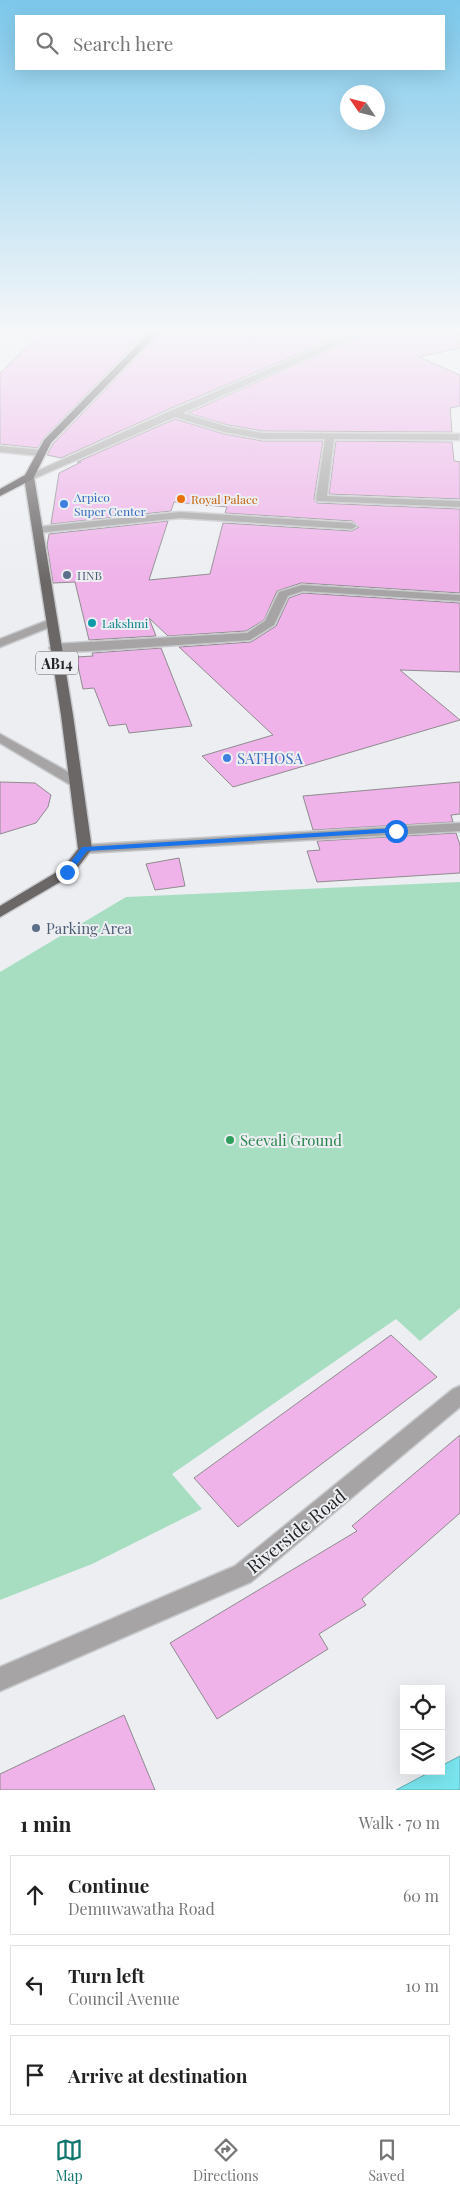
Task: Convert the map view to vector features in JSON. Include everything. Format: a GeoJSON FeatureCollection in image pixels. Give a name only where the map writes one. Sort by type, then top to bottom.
{"type":"FeatureCollection","features":[{"type":"Feature","properties":{"kind":"highway"},"geometry":{"type":"LineString","coordinates":[[0,492],[29,477],[47,442],[74,415]]}},
{"type":"Feature","properties":{"kind":"main road","name":"AB14"},"geometry":{"type":"LineString","coordinates":[[29,477],[67,715],[74,781],[85,849]]}},
{"type":"Feature","properties":{"kind":"main road"},"geometry":{"type":"LineString","coordinates":[[0,912],[67,872],[85,849]]}},
{"type":"Feature","properties":{"kind":"street"},"geometry":{"type":"LineString","coordinates":[[29,477],[170,415]]}},
{"type":"Feature","properties":{"kind":"street"},"geometry":{"type":"LineString","coordinates":[[178,415],[227,430],[263,436],[458,437]]}},
{"type":"Feature","properties":{"kind":"street"},"geometry":{"type":"LineString","coordinates":[[330,437],[321,499],[460,504]]}},
{"type":"Feature","properties":{"kind":"street"},"geometry":{"type":"LineString","coordinates":[[0,449],[41,453]]}},
{"type":"Feature","properties":{"kind":"street"},"geometry":{"type":"LineString","coordinates":[[37,530],[180,515],[352,526]]}},
{"type":"Feature","properties":{"kind":"street"},"geometry":{"type":"LineString","coordinates":[[55,648],[91,648],[250,636],[270,623],[283,594],[302,588],[460,598]]}},
{"type":"Feature","properties":{"kind":"street"},"geometry":{"type":"LineString","coordinates":[[0,643],[51,623]]}},
{"type":"Feature","properties":{"kind":"street"},"geometry":{"type":"LineString","coordinates":[[0,738],[74,781]]}},
{"type":"Feature","properties":{"kind":"street"},"geometry":{"type":"LineString","coordinates":[[85,849],[460,827]]}},
{"type":"Feature","properties":{"kind":"street","name":"Riverside Road"},"geometry":{"type":"LineString","coordinates":[[0,1679],[243,1574],[460,1395]]}},
{"type":"Feature","properties":{"kind":"green space","name":"Seevali Ground"},"geometry":{"type":"Polygon","coordinates":[[[460,882],[460,1308],[420,1341],[396,1319],[172,1474],[202,1509],[92,1564],[0,1600],[0,972],[126,897],[460,882]]]}},
{"type":"Feature","properties":{"kind":"water"},"geometry":{"type":"Polygon","coordinates":[[[460,1756],[460,1790],[396,1790],[424,1775],[445,1775],[445,1764],[460,1756]]]}},
{"type":"Feature","properties":{"kind":"building"},"geometry":{"type":"Polygon","coordinates":[[[0,415],[67,415],[43,439],[38,448],[0,444],[0,415]]]}},
{"type":"Feature","properties":{"kind":"building"},"geometry":{"type":"Polygon","coordinates":[[[81,415],[157,415],[61,458],[47,455],[53,444],[81,415]]]}},
{"type":"Feature","properties":{"kind":"building"},"geometry":{"type":"Polygon","coordinates":[[[193,415],[451,415],[452,432],[263,431],[228,425],[193,415]]]}},
{"type":"Feature","properties":{"kind":"building"},"geometry":{"type":"Polygon","coordinates":[[[175,419],[224,434],[263,441],[323,441],[314,499],[317,503],[460,509],[460,593],[301,583],[277,591],[264,620],[246,631],[168,636],[149,618],[156,636],[89,640],[75,582],[53,583],[47,545],[49,534],[168,521],[149,580],[210,574],[223,523],[352,531],[359,527],[352,521],[225,513],[227,507],[174,502],[171,511],[51,524],[59,473],[81,462],[77,462],[175,419]]]}},
{"type":"Feature","properties":{"kind":"building"},"geometry":{"type":"Polygon","coordinates":[[[336,441],[452,442],[454,461],[460,462],[460,499],[329,494],[336,441]]]}},
{"type":"Feature","properties":{"kind":"building"},"geometry":{"type":"Polygon","coordinates":[[[303,593],[460,603],[460,672],[400,670],[460,720],[233,787],[202,756],[273,735],[179,647],[251,642],[276,626],[289,598],[303,593]]]}},
{"type":"Feature","properties":{"kind":"building"},"geometry":{"type":"Polygon","coordinates":[[[161,648],[192,726],[129,733],[126,724],[109,726],[94,688],[83,689],[76,657],[93,656],[92,653],[161,648]]]}},
{"type":"Feature","properties":{"kind":"building"},"geometry":{"type":"Polygon","coordinates":[[[0,782],[35,783],[51,795],[48,807],[36,823],[0,834],[0,782]]]}},
{"type":"Feature","properties":{"kind":"building"},"geometry":{"type":"Polygon","coordinates":[[[460,782],[460,814],[451,815],[453,822],[313,830],[303,796],[460,782]]]}},
{"type":"Feature","properties":{"kind":"building"},"geometry":{"type":"Polygon","coordinates":[[[456,833],[460,845],[460,873],[317,882],[307,851],[320,850],[317,841],[456,833]]]}},
{"type":"Feature","properties":{"kind":"building"},"geometry":{"type":"Polygon","coordinates":[[[179,858],[185,886],[155,890],[146,864],[179,858]]]}},
{"type":"Feature","properties":{"kind":"building"},"geometry":{"type":"Polygon","coordinates":[[[391,1335],[437,1377],[238,1527],[194,1478],[391,1335]]]}},
{"type":"Feature","properties":{"kind":"building"},"geometry":{"type":"Polygon","coordinates":[[[460,1435],[460,1513],[362,1599],[366,1605],[319,1634],[328,1649],[217,1719],[170,1643],[357,1531],[352,1526],[460,1435]]]}},
{"type":"Feature","properties":{"kind":"building"},"geometry":{"type":"Polygon","coordinates":[[[124,1715],[155,1790],[0,1790],[0,1774],[124,1715]]]}},
{"type":"Feature","properties":{"kind":"place","name":"Royal Palace"},"geometry":{"type":"Point","coordinates":[181,499]}},
{"type":"Feature","properties":{"kind":"place","name":"Arpico Super Center"},"geometry":{"type":"Point","coordinates":[64,504]}},
{"type":"Feature","properties":{"kind":"place","name":"HNB"},"geometry":{"type":"Point","coordinates":[67,575]}},
{"type":"Feature","properties":{"kind":"place","name":"Lakshmi"},"geometry":{"type":"Point","coordinates":[92,623]}},
{"type":"Feature","properties":{"kind":"place","name":"SATHOSA"},"geometry":{"type":"Point","coordinates":[227,758]}},
{"type":"Feature","properties":{"kind":"place","name":"Parking Area"},"geometry":{"type":"Point","coordinates":[36,928]}},
{"type":"Feature","properties":{"kind":"place","name":"Seevali Ground"},"geometry":{"type":"Point","coordinates":[230,1140]}},
{"type":"Feature","properties":{"kind":"route"},"geometry":{"type":"LineString","coordinates":[[67,872],[85,849],[396,831]]}}]}
